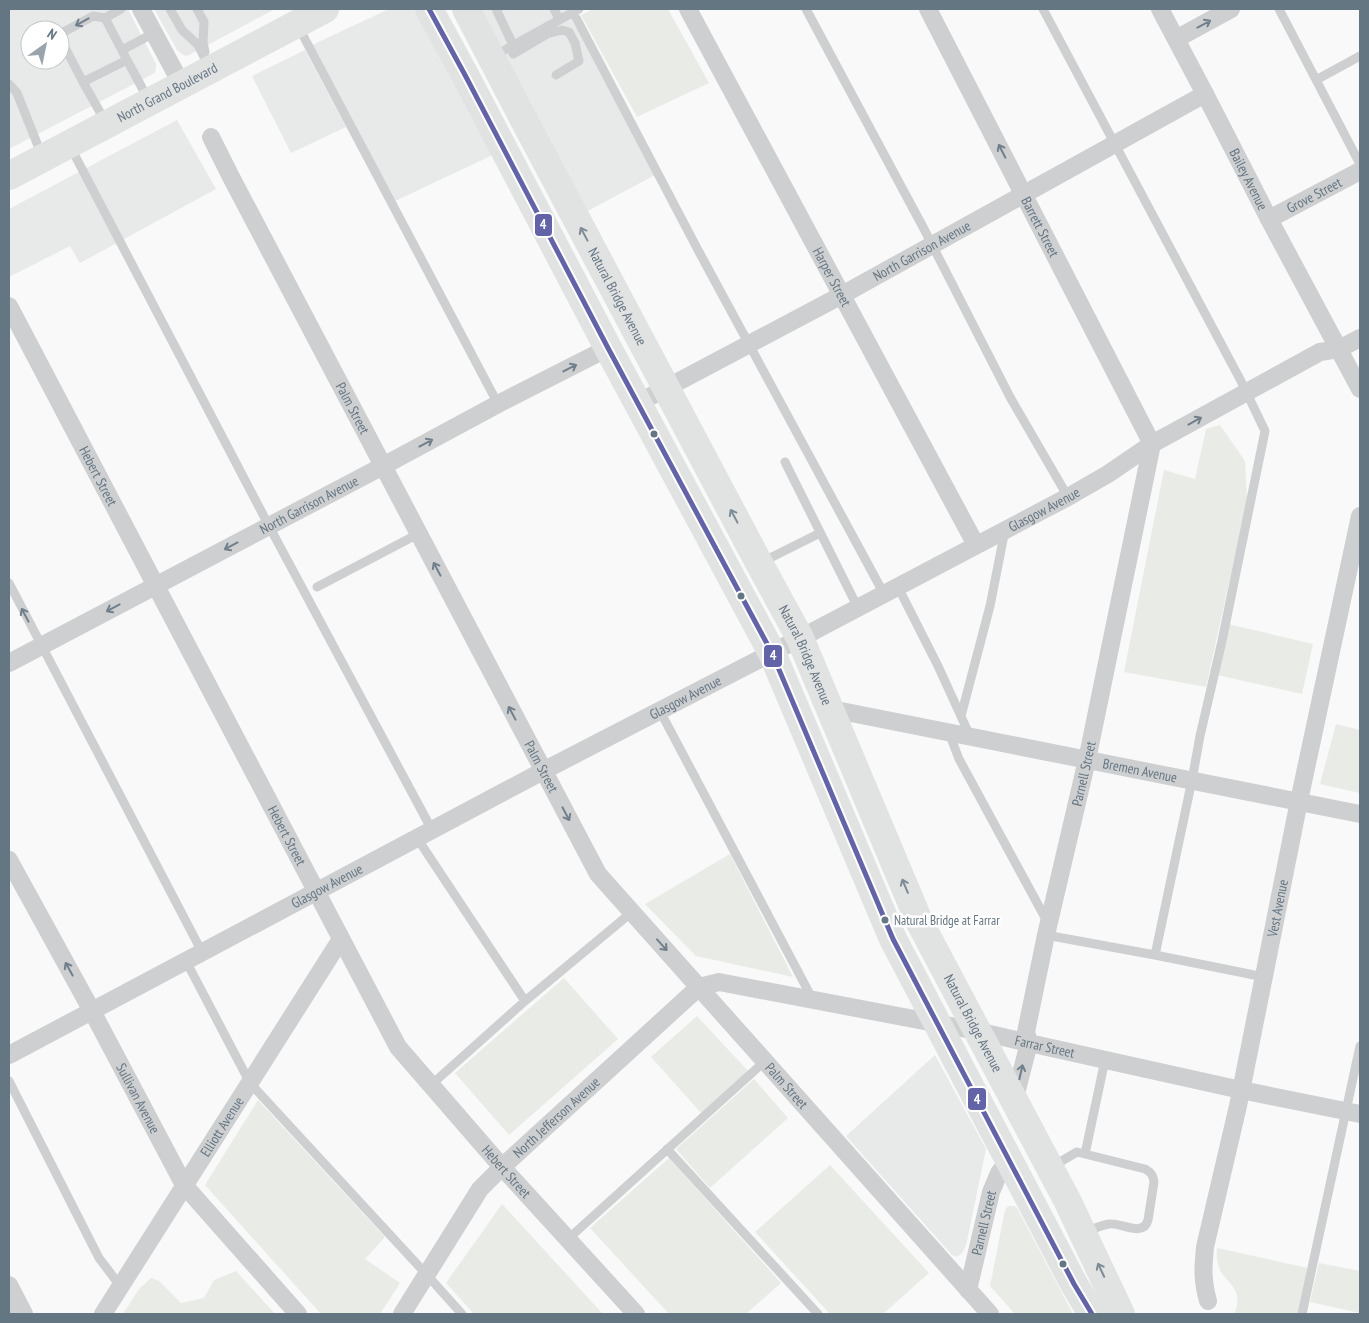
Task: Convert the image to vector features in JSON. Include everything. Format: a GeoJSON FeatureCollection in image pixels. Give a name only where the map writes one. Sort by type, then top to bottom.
{"type":"FeatureCollection","features":[{"type":"Feature","properties":{"kind":"main road","name":"North Grand Boulevard"},"geometry":{"type":"LineString","coordinates":[[9,176],[325,9]]}},
{"type":"Feature","properties":{"kind":"main road"},"geometry":{"type":"LineString","coordinates":[[429,9],[772,653],[893,939],[1074,1284],[1092,1314]]}},
{"type":"Feature","properties":{"kind":"main road"},"geometry":{"type":"LineString","coordinates":[[448,9],[489,81],[525,122]]}},
{"type":"Feature","properties":{"kind":"main road","name":"Natural Bridge Avenue"},"geometry":{"type":"LineString","coordinates":[[466,9],[506,52],[525,122],[800,638],[919,921],[1084,1233],[1121,1314]]}},
{"type":"Feature","properties":{"kind":"main road"},"geometry":{"type":"LineString","coordinates":[[548,232],[588,279],[636,362],[666,388]]}},
{"type":"Feature","properties":{"kind":"main road"},"geometry":{"type":"LineString","coordinates":[[684,489],[724,535],[767,612],[800,638]]}},
{"type":"Feature","properties":{"kind":"main road"},"geometry":{"type":"LineString","coordinates":[[772,653],[799,677],[836,759],[872,807]]}},
{"type":"Feature","properties":{"kind":"main road"},"geometry":{"type":"LineString","coordinates":[[857,855],[886,897],[929,970],[977,1031]]}},
{"type":"Feature","properties":{"kind":"main road"},"geometry":{"type":"LineString","coordinates":[[937,1023],[986,1082],[1029,1156],[1067,1200]]}},
{"type":"Feature","properties":{"kind":"street"},"geometry":{"type":"LineString","coordinates":[[141,9],[182,84]]}},
{"type":"Feature","properties":{"kind":"street","name":"Harper Street"},"geometry":{"type":"LineString","coordinates":[[688,9],[976,545]]}},
{"type":"Feature","properties":{"kind":"street","name":"Barrett Street"},"geometry":{"type":"LineString","coordinates":[[928,9],[1152,444]]}},
{"type":"Feature","properties":{"kind":"street","name":"Bailey Avenue"},"geometry":{"type":"LineString","coordinates":[[1160,9],[1339,350]]}},
{"type":"Feature","properties":{"kind":"street"},"geometry":{"type":"LineString","coordinates":[[1176,38],[1231,9]]}},
{"type":"Feature","properties":{"kind":"street","name":"North Garrison Avenue"},"geometry":{"type":"LineString","coordinates":[[638,403],[842,295],[1205,94]]}},
{"type":"Feature","properties":{"kind":"street","name":"Palm Street"},"geometry":{"type":"LineString","coordinates":[[211,137],[598,874],[990,1314]]}},
{"type":"Feature","properties":{"kind":"street","name":"Grove Street"},"geometry":{"type":"LineString","coordinates":[[1269,219],[1360,171]]}},
{"type":"Feature","properties":{"kind":"street","name":"Hebert Street"},"geometry":{"type":"LineString","coordinates":[[9,306],[398,1047],[502,1168],[636,1314]]}},
{"type":"Feature","properties":{"kind":"street","name":"Glasgow Avenue"},"geometry":{"type":"LineString","coordinates":[[9,1055],[424,834],[1068,497],[1108,474],[1152,444],[1320,352],[1339,350],[1360,338]]}},
{"type":"Feature","properties":{"kind":"street","name":"North Garrison Avenue"},"geometry":{"type":"LineString","coordinates":[[9,663],[498,404],[608,348]]}},
{"type":"Feature","properties":{"kind":"street"},"geometry":{"type":"LineString","coordinates":[[1339,350],[1360,389]]}},
{"type":"Feature","properties":{"kind":"street","name":"Parnell Street"},"geometry":{"type":"LineString","coordinates":[[1014,1101],[1029,1044],[1026,1032],[1047,930],[1087,760],[1152,444]]}},
{"type":"Feature","properties":{"kind":"street","name":"Vest Avenue"},"geometry":{"type":"LineString","coordinates":[[1208,1301],[1204,1285],[1203,1267],[1205,1247],[1241,1090],[1299,801],[1360,516]]}},
{"type":"Feature","properties":{"kind":"street","name":"Bremen Avenue"},"geometry":{"type":"LineString","coordinates":[[831,709],[1360,814]]}},
{"type":"Feature","properties":{"kind":"street","name":"Sullivan Avenue"},"geometry":{"type":"LineString","coordinates":[[9,860],[184,1185],[298,1314]]}},
{"type":"Feature","properties":{"kind":"street","name":"Elliott Avenue"},"geometry":{"type":"LineString","coordinates":[[103,1314],[341,939]]}},
{"type":"Feature","properties":{"kind":"street","name":"Farrar Street"},"geometry":{"type":"LineString","coordinates":[[699,987],[719,982],[937,1023],[1241,1090],[1353,1112]]}},
{"type":"Feature","properties":{"kind":"street","name":"North Jefferson Avenue"},"geometry":{"type":"LineString","coordinates":[[402,1314],[480,1189],[699,987]]}},
{"type":"Feature","properties":{"kind":"street","name":"Parnell Street"},"geometry":{"type":"LineString","coordinates":[[968,1290],[991,1192],[999,1173],[1009,1160]]}},
{"type":"Feature","properties":{"kind":"street"},"geometry":{"type":"LineString","coordinates":[[9,1285],[24,1314]]}},
{"type":"Feature","properties":{"kind":"lane"},"geometry":{"type":"LineString","coordinates":[[70,30],[93,16],[105,18],[121,9]]}},
{"type":"Feature","properties":{"kind":"lane"},"geometry":{"type":"LineString","coordinates":[[170,9],[182,30],[198,45],[210,70]]}},
{"type":"Feature","properties":{"kind":"lane"},"geometry":{"type":"LineString","coordinates":[[196,9],[204,22],[203,42],[210,70]]}},
{"type":"Feature","properties":{"kind":"lane"},"geometry":{"type":"LineString","coordinates":[[554,9],[559,19]]}},
{"type":"Feature","properties":{"kind":"lane"},"geometry":{"type":"LineString","coordinates":[[806,9],[1010,397],[1068,497]]}},
{"type":"Feature","properties":{"kind":"lane"},"geometry":{"type":"LineString","coordinates":[[1043,9],[1116,144],[1266,432],[1155,955]]}},
{"type":"Feature","properties":{"kind":"lane"},"geometry":{"type":"LineString","coordinates":[[1279,9],[1360,164]]}},
{"type":"Feature","properties":{"kind":"lane"},"geometry":{"type":"LineString","coordinates":[[506,52],[576,10],[749,344],[891,590],[938,666],[970,736]]}},
{"type":"Feature","properties":{"kind":"lane"},"geometry":{"type":"LineString","coordinates":[[500,12],[506,52]]}},
{"type":"Feature","properties":{"kind":"lane"},"geometry":{"type":"LineString","coordinates":[[105,18],[150,101]]}},
{"type":"Feature","properties":{"kind":"lane"},"geometry":{"type":"LineString","coordinates":[[296,24],[498,404]]}},
{"type":"Feature","properties":{"kind":"lane"},"geometry":{"type":"LineString","coordinates":[[506,52],[547,34],[562,30],[569,32],[575,43],[579,61],[556,75]]}},
{"type":"Feature","properties":{"kind":"lane"},"geometry":{"type":"LineString","coordinates":[[122,50],[154,33]]}},
{"type":"Feature","properties":{"kind":"lane"},"geometry":{"type":"LineString","coordinates":[[70,56],[106,124]]}},
{"type":"Feature","properties":{"kind":"lane"},"geometry":{"type":"LineString","coordinates":[[1316,80],[1360,56]]}},
{"type":"Feature","properties":{"kind":"lane"},"geometry":{"type":"LineString","coordinates":[[83,82],[127,60]]}},
{"type":"Feature","properties":{"kind":"lane"},"geometry":{"type":"LineString","coordinates":[[9,84],[16,93],[43,158]]}},
{"type":"Feature","properties":{"kind":"lane"},"geometry":{"type":"LineString","coordinates":[[69,144],[269,526],[424,834],[525,1001]]}},
{"type":"Feature","properties":{"kind":"lane"},"geometry":{"type":"LineString","coordinates":[[784,462],[858,608]]}},
{"type":"Feature","properties":{"kind":"lane"},"geometry":{"type":"LineString","coordinates":[[961,716],[990,606],[1005,530]]}},
{"type":"Feature","properties":{"kind":"lane"},"geometry":{"type":"LineString","coordinates":[[317,586],[418,534]]}},
{"type":"Feature","properties":{"kind":"lane"},"geometry":{"type":"LineString","coordinates":[[759,563],[820,534]]}},
{"type":"Feature","properties":{"kind":"lane"},"geometry":{"type":"LineString","coordinates":[[9,583],[202,952]]}},
{"type":"Feature","properties":{"kind":"lane"},"geometry":{"type":"LineString","coordinates":[[660,711],[813,1000]]}},
{"type":"Feature","properties":{"kind":"lane"},"geometry":{"type":"LineString","coordinates":[[949,732],[959,759],[1047,930],[1155,955],[1264,977]]}},
{"type":"Feature","properties":{"kind":"lane"},"geometry":{"type":"LineString","coordinates":[[431,1086],[525,1001],[632,912]]}},
{"type":"Feature","properties":{"kind":"lane"},"geometry":{"type":"LineString","coordinates":[[186,961],[250,1082],[462,1314]]}},
{"type":"Feature","properties":{"kind":"lane"},"geometry":{"type":"LineString","coordinates":[[1302,1314],[1353,1112],[1360,1046]]}},
{"type":"Feature","properties":{"kind":"lane"},"geometry":{"type":"LineString","coordinates":[[1085,1154],[1105,1060]]}},
{"type":"Feature","properties":{"kind":"lane"},"geometry":{"type":"LineString","coordinates":[[568,1239],[765,1061]]}},
{"type":"Feature","properties":{"kind":"lane"},"geometry":{"type":"LineString","coordinates":[[9,1081],[99,1258],[120,1287]]}},
{"type":"Feature","properties":{"kind":"lane"},"geometry":{"type":"LineString","coordinates":[[667,1149],[818,1314]]}},
{"type":"Feature","properties":{"kind":"lane"},"geometry":{"type":"LineString","coordinates":[[1050,1167],[1077,1152],[1145,1169],[1151,1172],[1154,1177],[1147,1224],[1136,1229],[1110,1224],[1084,1233]]}},
{"type":"Feature","properties":{"kind":"lane"},"geometry":{"type":"LineString","coordinates":[[9,1310],[15,1314]]}},
{"type":"Feature","properties":{"kind":"shaded area"},"geometry":{"type":"Polygon","coordinates":[[[9,9],[128,9],[156,64],[155,72],[9,149],[9,9]]]}},
{"type":"Feature","properties":{"kind":"shaded area"},"geometry":{"type":"Polygon","coordinates":[[[154,9],[275,9],[187,56],[177,50],[154,9]]]}},
{"type":"Feature","properties":{"kind":"shaded area"},"geometry":{"type":"Polygon","coordinates":[[[389,9],[418,9],[495,154],[395,201],[312,45],[389,9]]]}},
{"type":"Feature","properties":{"kind":"shaded area"},"geometry":{"type":"Polygon","coordinates":[[[476,9],[573,9],[498,50],[476,9]]]}},
{"type":"Feature","properties":{"kind":"shaded area"},"geometry":{"type":"Polygon","coordinates":[[[593,9],[668,9],[709,83],[637,117],[581,15],[593,9]]]}},
{"type":"Feature","properties":{"kind":"shaded area"},"geometry":{"type":"Polygon","coordinates":[[[571,18],[655,175],[584,213],[502,56],[571,18]]]}},
{"type":"Feature","properties":{"kind":"shaded area"},"geometry":{"type":"Polygon","coordinates":[[[305,50],[346,127],[291,153],[252,76],[305,50]]]}},
{"type":"Feature","properties":{"kind":"shaded area"},"geometry":{"type":"Polygon","coordinates":[[[177,120],[216,189],[80,263],[70,246],[9,277],[9,209],[177,120]]]}},
{"type":"Feature","properties":{"kind":"shaded area"},"geometry":{"type":"Polygon","coordinates":[[[1220,425],[1245,461],[1247,501],[1206,687],[1124,672],[1164,470],[1195,479],[1206,429],[1220,425]]]}},
{"type":"Feature","properties":{"kind":"shaded area"},"geometry":{"type":"Polygon","coordinates":[[[1228,624],[1313,644],[1302,694],[1217,675],[1228,624]]]}},
{"type":"Feature","properties":{"kind":"shaded area"},"geometry":{"type":"Polygon","coordinates":[[[1336,724],[1360,730],[1360,793],[1320,784],[1336,724]]]}},
{"type":"Feature","properties":{"kind":"shaded area"},"geometry":{"type":"Polygon","coordinates":[[[730,854],[793,977],[696,956],[645,904],[730,854]]]}},
{"type":"Feature","properties":{"kind":"shaded area"},"geometry":{"type":"Polygon","coordinates":[[[564,978],[618,1039],[509,1135],[455,1073],[564,978]]]}},
{"type":"Feature","properties":{"kind":"shaded area"},"geometry":{"type":"Polygon","coordinates":[[[697,1016],[749,1072],[702,1114],[651,1057],[697,1016]]]}},
{"type":"Feature","properties":{"kind":"shaded area"},"geometry":{"type":"Polygon","coordinates":[[[935,1055],[986,1149],[966,1246],[957,1257],[952,1255],[846,1136],[935,1055]]]}},
{"type":"Feature","properties":{"kind":"shaded area"},"geometry":{"type":"Polygon","coordinates":[[[754,1079],[788,1118],[710,1188],[676,1149],[754,1079]]]}},
{"type":"Feature","properties":{"kind":"shaded area"},"geometry":{"type":"Polygon","coordinates":[[[258,1100],[385,1237],[365,1259],[400,1283],[380,1314],[321,1314],[205,1185],[258,1100]]]}},
{"type":"Feature","properties":{"kind":"shaded area"},"geometry":{"type":"Polygon","coordinates":[[[669,1158],[781,1283],[746,1314],[669,1314],[590,1228],[669,1158]]]}},
{"type":"Feature","properties":{"kind":"shaded area"},"geometry":{"type":"Polygon","coordinates":[[[830,1165],[929,1273],[883,1314],[830,1314],[755,1232],[830,1165]]]}},
{"type":"Feature","properties":{"kind":"shaded area"},"geometry":{"type":"Polygon","coordinates":[[[502,1204],[603,1314],[474,1314],[446,1283],[502,1204]]]}},
{"type":"Feature","properties":{"kind":"shaded area"},"geometry":{"type":"Polygon","coordinates":[[[1008,1206],[1017,1208],[1073,1314],[1015,1314],[990,1286],[1005,1210],[1008,1206]]]}},
{"type":"Feature","properties":{"kind":"shaded area"},"geometry":{"type":"Polygon","coordinates":[[[1217,1248],[1308,1268],[1298,1314],[1234,1314],[1237,1306],[1237,1295],[1234,1287],[1220,1269],[1217,1260],[1217,1248]]]}},
{"type":"Feature","properties":{"kind":"shaded area"},"geometry":{"type":"Polygon","coordinates":[[[1319,1263],[1360,1271],[1360,1313],[1310,1302],[1319,1263]]]}},
{"type":"Feature","properties":{"kind":"shaded area"},"geometry":{"type":"Polygon","coordinates":[[[236,1271],[275,1314],[123,1314],[139,1289],[151,1278],[159,1281],[181,1303],[204,1298],[214,1280],[236,1271]]]}},
{"type":"Feature","properties":{"kind":"transit line","name":"4"},"geometry":{"type":"LineString","coordinates":[[429,9],[772,653],[893,939],[1074,1284],[1092,1314]]}},
{"type":"Feature","properties":{"kind":"place","name":"Natural Bridge at Farrar"},"geometry":{"type":"Point","coordinates":[885,920]}}]}
